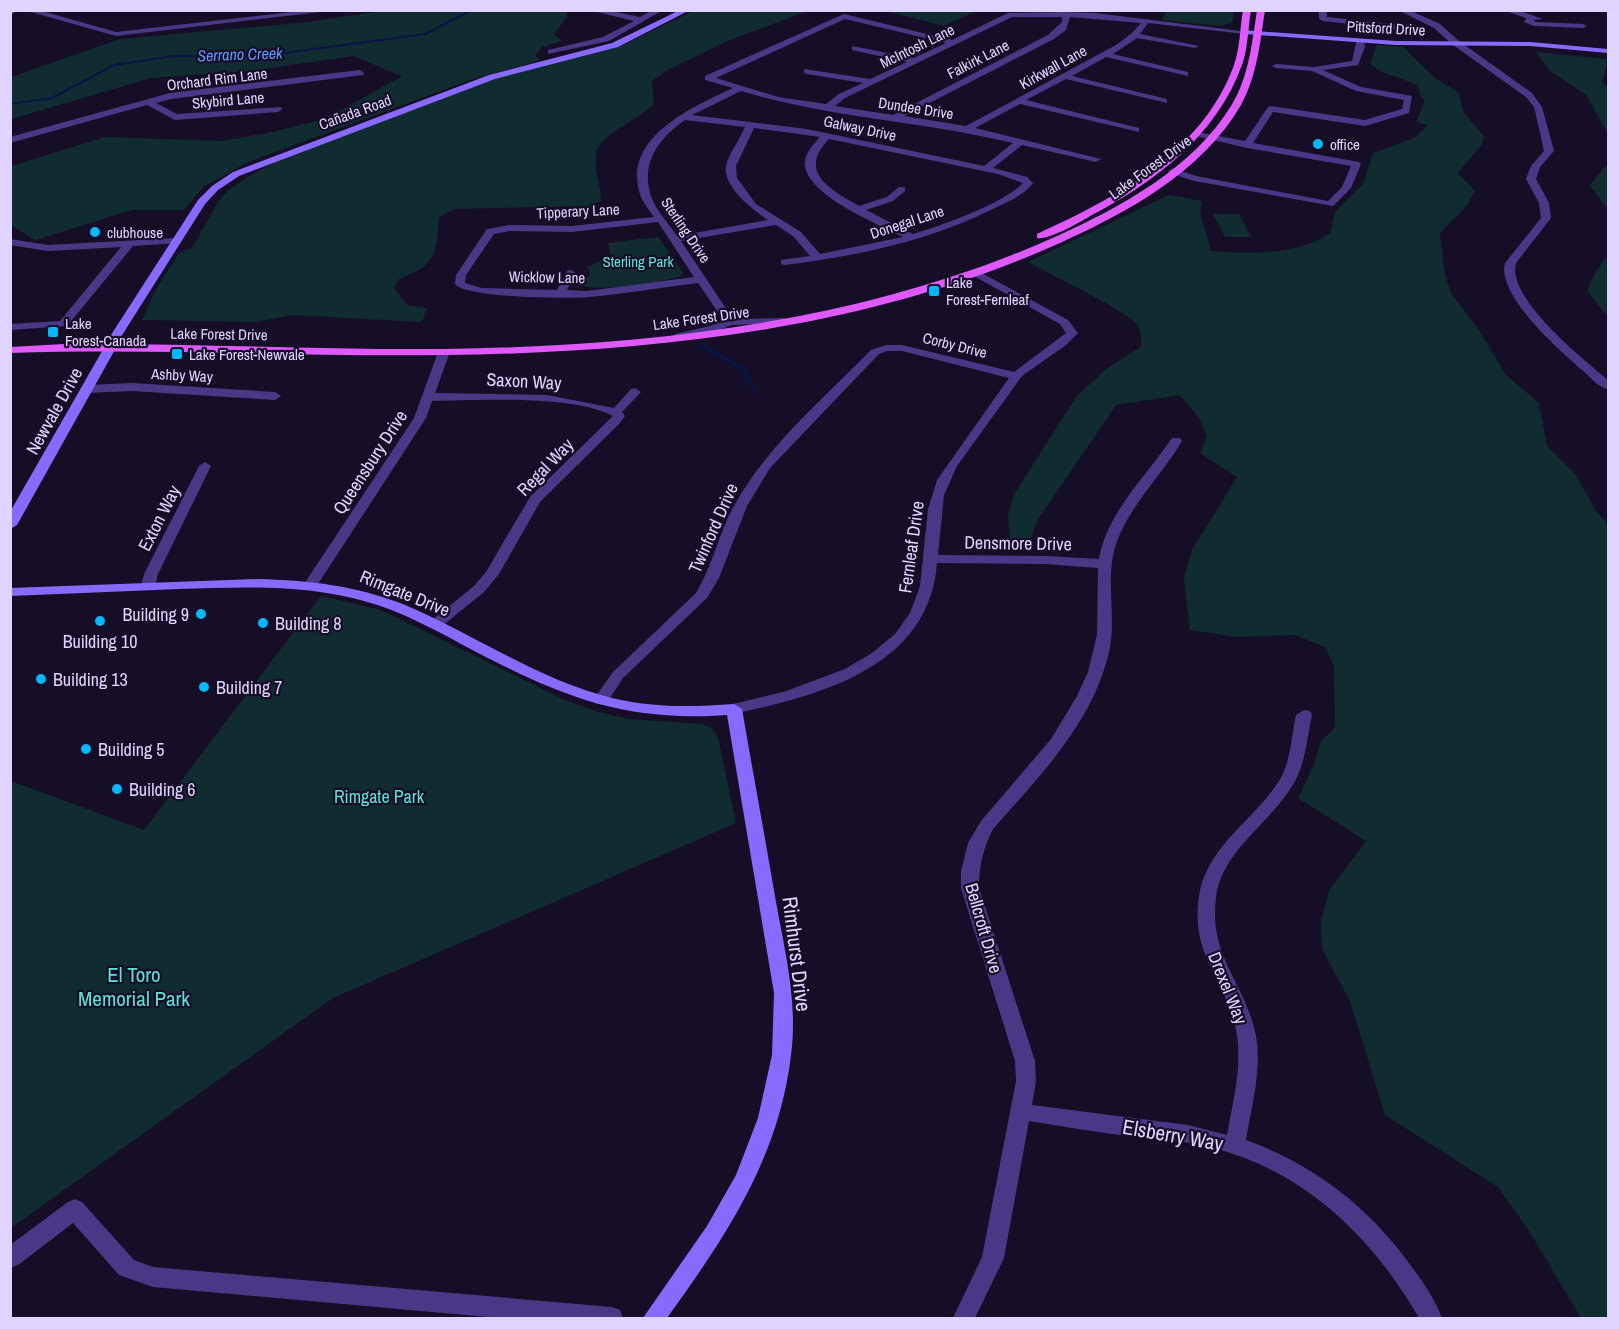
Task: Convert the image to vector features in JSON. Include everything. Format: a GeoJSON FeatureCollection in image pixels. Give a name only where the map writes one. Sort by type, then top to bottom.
{"type":"FeatureCollection","features":[{"type":"Feature","properties":{"kind":"main road","name":"Lake Forest Drive"},"geometry":{"type":"LineString","coordinates":[[10,350],[113,342],[480,343],[602,339],[730,322],[900,286],[958,269],[1017,247],[1104,204],[1152,173],[1197,135],[1221,103],[1234,77],[1245,32],[1247,10]]}},
{"type":"Feature","properties":{"kind":"main road","name":"Lake Forest Drive"},"geometry":{"type":"LineString","coordinates":[[10,340],[444,352],[551,349],[650,341],[784,321],[909,293],[976,273],[1079,231],[1127,204],[1173,171],[1214,138],[1237,105],[1250,79],[1261,10]]}},
{"type":"Feature","properties":{"kind":"main road"},"geometry":{"type":"LineString","coordinates":[[401,342],[444,352],[480,343]]}},
{"type":"Feature","properties":{"kind":"street"},"geometry":{"type":"LineString","coordinates":[[10,12],[16,10]]}},
{"type":"Feature","properties":{"kind":"street"},"geometry":{"type":"LineString","coordinates":[[27,10],[116,34],[335,10]]}},
{"type":"Feature","properties":{"kind":"street"},"geometry":{"type":"LineString","coordinates":[[592,10],[642,20]]}},
{"type":"Feature","properties":{"kind":"street"},"geometry":{"type":"LineString","coordinates":[[551,52],[600,40],[660,10]]}},
{"type":"Feature","properties":{"kind":"street","name":"Cañada Road"},"geometry":{"type":"LineString","coordinates":[[113,342],[201,202],[215,188],[236,174],[492,77],[615,45],[687,10]]}},
{"type":"Feature","properties":{"kind":"street"},"geometry":{"type":"LineString","coordinates":[[1323,10],[1323,19],[1398,27]]}},
{"type":"Feature","properties":{"kind":"street"},"geometry":{"type":"LineString","coordinates":[[1401,10],[1437,26],[1456,43],[1462,45],[1534,101],[1550,146],[1546,155],[1536,166],[1531,179],[1544,203],[1546,218],[1533,238],[1511,260],[1509,268],[1511,278],[1540,323],[1567,351],[1608,386]]}},
{"type":"Feature","properties":{"kind":"street"},"geometry":{"type":"LineString","coordinates":[[1411,10],[1452,30],[1465,43],[1462,45]]}},
{"type":"Feature","properties":{"kind":"street"},"geometry":{"type":"LineString","coordinates":[[1463,10],[1473,10]]}},
{"type":"Feature","properties":{"kind":"street"},"geometry":{"type":"LineString","coordinates":[[1506,10],[1534,17],[1528,22],[1583,26]]}},
{"type":"Feature","properties":{"kind":"street"},"geometry":{"type":"LineString","coordinates":[[59,18],[70,14]]}},
{"type":"Feature","properties":{"kind":"street","name":"Pittsford Drive"},"geometry":{"type":"LineString","coordinates":[[1018,15],[1065,14],[1360,41],[1538,45],[1608,51]]}},
{"type":"Feature","properties":{"kind":"street","name":"Falkirk Lane"},"geometry":{"type":"LineString","coordinates":[[892,119],[1051,37],[1063,28],[1067,20],[1065,14]]}},
{"type":"Feature","properties":{"kind":"street","name":"McIntosh Lane"},"geometry":{"type":"LineString","coordinates":[[829,106],[842,96],[955,43],[1006,16],[1018,15]]}},
{"type":"Feature","properties":{"kind":"street","name":"Dundee Drive"},"geometry":{"type":"LineString","coordinates":[[955,43],[849,16],[841,17],[708,78],[777,99],[829,106],[892,119],[967,129],[1096,159]]}},
{"type":"Feature","properties":{"kind":"street","name":"Kirkwall Lane"},"geometry":{"type":"LineString","coordinates":[[967,129],[1104,54],[1135,34],[1146,21]]}},
{"type":"Feature","properties":{"kind":"street"},"geometry":{"type":"LineString","coordinates":[[1135,34],[1195,46]]}},
{"type":"Feature","properties":{"kind":"street"},"geometry":{"type":"LineString","coordinates":[[600,40],[615,45]]}},
{"type":"Feature","properties":{"kind":"street"},"geometry":{"type":"LineString","coordinates":[[1276,66],[1314,69],[1355,63],[1361,47],[1360,41]]}},
{"type":"Feature","properties":{"kind":"street"},"geometry":{"type":"LineString","coordinates":[[855,48],[916,61]]}},
{"type":"Feature","properties":{"kind":"street"},"geometry":{"type":"LineString","coordinates":[[1104,54],[1185,74]]}},
{"type":"Feature","properties":{"kind":"street"},"geometry":{"type":"LineString","coordinates":[[1247,145],[1271,109],[1365,123],[1406,111],[1409,98],[1359,90],[1314,69]]}},
{"type":"Feature","properties":{"kind":"street"},"geometry":{"type":"LineString","coordinates":[[807,71],[872,82]]}},
{"type":"Feature","properties":{"kind":"street","name":"Orchard Rim Lane"},"geometry":{"type":"LineString","coordinates":[[10,140],[148,102],[192,93],[277,85],[360,73]]}},
{"type":"Feature","properties":{"kind":"street"},"geometry":{"type":"LineString","coordinates":[[1064,76],[1164,101]]}},
{"type":"Feature","properties":{"kind":"street","name":"Sterling Drive"},"geometry":{"type":"LineString","coordinates":[[730,322],[646,197],[643,175],[647,153],[663,133],[683,117],[735,87]]}},
{"type":"Feature","properties":{"kind":"street"},"geometry":{"type":"LineString","coordinates":[[1018,101],[1136,130]]}},
{"type":"Feature","properties":{"kind":"street","name":"Skybird Lane"},"geometry":{"type":"LineString","coordinates":[[148,102],[175,117],[278,109]]}},
{"type":"Feature","properties":{"kind":"street","name":"Galway Drive"},"geometry":{"type":"LineString","coordinates":[[683,117],[750,127],[798,130],[1014,175],[1028,183]]}},
{"type":"Feature","properties":{"kind":"street"},"geometry":{"type":"LineString","coordinates":[[750,127],[731,166],[732,178],[753,206],[797,234],[818,259]]}},
{"type":"Feature","properties":{"kind":"street"},"geometry":{"type":"LineString","coordinates":[[1173,171],[1194,178],[1330,204],[1346,188],[1356,164],[1197,135]]}},
{"type":"Feature","properties":{"kind":"street"},"geometry":{"type":"LineString","coordinates":[[826,137],[810,156],[809,166],[814,179],[827,191],[911,237]]}},
{"type":"Feature","properties":{"kind":"street"},"geometry":{"type":"LineString","coordinates":[[986,169],[1021,141]]}},
{"type":"Feature","properties":{"kind":"street","name":"Donegal Lane"},"geometry":{"type":"LineString","coordinates":[[785,262],[859,252],[911,237],[977,213],[1019,191],[1028,183]]}},
{"type":"Feature","properties":{"kind":"street"},"geometry":{"type":"LineString","coordinates":[[860,209],[890,199],[902,189]]}},
{"type":"Feature","properties":{"kind":"street","name":"Tipperary Lane"},"geometry":{"type":"LineString","coordinates":[[463,287],[459,280],[461,275],[476,256],[487,234],[497,229],[572,229],[660,219]]}},
{"type":"Feature","properties":{"kind":"street"},"geometry":{"type":"LineString","coordinates":[[675,239],[775,222]]}},
{"type":"Feature","properties":{"kind":"street"},"geometry":{"type":"LineString","coordinates":[[12,243],[48,248],[175,241]]}},
{"type":"Feature","properties":{"kind":"street"},"geometry":{"type":"LineString","coordinates":[[10,327],[63,324],[131,242]]}},
{"type":"Feature","properties":{"kind":"street"},"geometry":{"type":"LineString","coordinates":[[560,294],[571,273]]}},
{"type":"Feature","properties":{"kind":"street","name":"Fernleaf Drive"},"geometry":{"type":"LineString","coordinates":[[734,709],[802,694],[834,682],[878,655],[893,642],[920,607],[927,586],[933,513],[942,483],[950,467],[1016,376],[1043,353],[1069,338],[1072,333],[1071,328],[976,273]]}},
{"type":"Feature","properties":{"kind":"street","name":"Wicklow Lane"},"geometry":{"type":"LineString","coordinates":[[463,287],[483,291],[560,294],[615,292],[701,279]]}},
{"type":"Feature","properties":{"kind":"street"},"geometry":{"type":"LineString","coordinates":[[650,341],[713,329],[730,322],[784,321]]}},
{"type":"Feature","properties":{"kind":"street","name":"Newvale Drive"},"geometry":{"type":"LineString","coordinates":[[10,525],[113,342]]}},
{"type":"Feature","properties":{"kind":"street","name":"Corby Drive"},"geometry":{"type":"LineString","coordinates":[[886,348],[902,348],[1016,376]]}},
{"type":"Feature","properties":{"kind":"street","name":"Twinford Drive"},"geometry":{"type":"LineString","coordinates":[[601,700],[618,675],[702,595],[712,578],[740,506],[765,466],[875,352],[886,348]]}},
{"type":"Feature","properties":{"kind":"street","name":"Queensbury Drive"},"geometry":{"type":"LineString","coordinates":[[311,584],[410,436],[429,397],[444,352]]}},
{"type":"Feature","properties":{"kind":"street","name":"Ashby Way"},"geometry":{"type":"LineString","coordinates":[[87,389],[132,387],[275,396]]}},
{"type":"Feature","properties":{"kind":"street","name":"Regal Way"},"geometry":{"type":"LineString","coordinates":[[436,624],[479,589],[492,574],[535,500],[615,421],[619,416],[616,412],[635,392]]}},
{"type":"Feature","properties":{"kind":"street","name":"Saxon Way"},"geometry":{"type":"LineString","coordinates":[[429,397],[534,397],[561,400],[616,412]]}},
{"type":"Feature","properties":{"kind":"street","name":"Bellcroft Drive"},"geometry":{"type":"LineString","coordinates":[[971,1316],[993,1258],[1023,1112],[1025,1061],[973,898],[970,871],[977,843],[987,825],[1077,712],[1093,681],[1102,650],[1107,619],[1106,564],[1115,530],[1163,465],[1176,441]]}},
{"type":"Feature","properties":{"kind":"street","name":"Exton Way"},"geometry":{"type":"LineString","coordinates":[[148,586],[151,574],[205,466]]}},
{"type":"Feature","properties":{"kind":"street","name":"Densmore Drive"},"geometry":{"type":"LineString","coordinates":[[929,559],[1045,560],[1106,564]]}},
{"type":"Feature","properties":{"kind":"street","name":"Rimgate Drive"},"geometry":{"type":"LineString","coordinates":[[10,592],[246,582],[311,584],[377,598],[436,624],[537,674],[601,700],[643,710],[734,709]]}},
{"type":"Feature","properties":{"kind":"street","name":"Rimhurst Drive"},"geometry":{"type":"LineString","coordinates":[[654,1318],[716,1232],[737,1192],[757,1147],[780,1071],[783,993],[734,709]]}},
{"type":"Feature","properties":{"kind":"street","name":"Drexel Way"},"geometry":{"type":"LineString","coordinates":[[1235,1146],[1248,1071],[1246,1032],[1240,1009],[1211,951],[1205,913],[1212,877],[1221,860],[1264,814],[1289,779],[1304,715]]}},
{"type":"Feature","properties":{"kind":"street","name":"Elsberry Way"},"geometry":{"type":"LineString","coordinates":[[1023,1112],[1208,1138],[1282,1164],[1306,1177],[1360,1220],[1390,1250],[1412,1283],[1431,1318]]}},
{"type":"Feature","properties":{"kind":"street"},"geometry":{"type":"LineString","coordinates":[[10,1258],[75,1209],[127,1268],[153,1277],[454,1311],[612,1318]]}},
{"type":"Feature","properties":{"kind":"green space"},"geometry":{"type":"Polygon","coordinates":[[[388,10],[566,10],[567,17],[554,34],[562,41],[542,47],[535,56],[541,60],[473,79],[248,162],[203,187],[184,210],[132,210],[35,240],[11,225],[11,166],[105,137],[222,141],[268,133],[325,119],[402,76],[353,56],[250,71],[151,78],[11,119],[11,77],[120,39],[308,22],[388,10]]]}},
{"type":"Feature","properties":{"kind":"green space"},"geometry":{"type":"Polygon","coordinates":[[[1167,10],[1234,11],[1232,23],[1220,26],[1162,20],[1167,10]]]}},
{"type":"Feature","properties":{"kind":"green space"},"geometry":{"type":"Polygon","coordinates":[[[693,11],[808,11],[727,41],[668,70],[652,81],[654,104],[612,133],[598,147],[596,161],[601,201],[589,206],[454,209],[439,217],[437,241],[432,257],[428,263],[412,274],[399,279],[394,288],[407,305],[427,308],[422,322],[292,315],[257,322],[142,320],[156,289],[179,253],[192,248],[218,202],[227,191],[249,176],[284,157],[508,74],[621,46],[693,11]]]}},
{"type":"Feature","properties":{"kind":"green space"},"geometry":{"type":"Polygon","coordinates":[[[886,11],[975,11],[944,26],[886,11]]]}},
{"type":"Feature","properties":{"kind":"green space"},"geometry":{"type":"Polygon","coordinates":[[[1377,45],[1403,47],[1435,78],[1459,93],[1463,112],[1484,136],[1482,144],[1458,173],[1475,191],[1463,210],[1440,233],[1445,275],[1451,293],[1479,330],[1505,374],[1539,403],[1547,446],[1576,475],[1597,513],[1608,523],[1608,1318],[1581,1318],[1529,1231],[1498,1187],[1385,1115],[1350,1001],[1322,949],[1321,921],[1329,891],[1366,841],[1298,798],[1315,762],[1321,741],[1335,727],[1334,666],[1325,647],[1295,635],[1236,637],[1190,630],[1184,578],[1192,550],[1237,477],[1200,453],[1207,437],[1199,418],[1180,395],[1116,405],[1039,518],[1026,549],[1011,550],[1008,516],[1014,494],[1077,396],[1106,369],[1141,347],[1140,330],[1131,319],[1104,302],[1028,262],[1169,195],[1202,201],[1200,213],[1211,251],[1241,253],[1288,249],[1304,246],[1330,233],[1335,212],[1363,184],[1373,153],[1414,138],[1428,125],[1416,122],[1425,100],[1420,96],[1418,85],[1380,71],[1370,64],[1377,45]]]}},
{"type":"Feature","properties":{"kind":"green space"},"geometry":{"type":"Polygon","coordinates":[[[1536,52],[1608,59],[1602,83],[1608,87],[1608,134],[1587,96],[1549,70],[1536,52]]]}},
{"type":"Feature","properties":{"kind":"green space"},"geometry":{"type":"Polygon","coordinates":[[[1608,163],[1608,210],[1590,185],[1608,163]]]}},
{"type":"Feature","properties":{"kind":"green space"},"geometry":{"type":"Polygon","coordinates":[[[1213,214],[1239,214],[1251,237],[1225,237],[1213,214]]]}},
{"type":"Feature","properties":{"kind":"green space","name":"Sterling Park"},"geometry":{"type":"Polygon","coordinates":[[[658,237],[683,273],[681,276],[644,284],[612,287],[586,287],[579,284],[589,276],[590,271],[587,267],[611,256],[608,243],[658,237]]]}},
{"type":"Feature","properties":{"kind":"green space"},"geometry":{"type":"Polygon","coordinates":[[[1608,255],[1608,317],[1587,291],[1595,273],[1608,255]]]}},
{"type":"Feature","properties":{"kind":"green space","name":"Rimgate Park"},"geometry":{"type":"Polygon","coordinates":[[[321,596],[381,610],[565,700],[598,712],[629,719],[702,724],[712,728],[718,738],[736,823],[333,998],[11,1228],[11,781],[144,830],[321,596]]]}},
{"type":"Feature","properties":{"kind":"waterway","name":"Serrano Creek"},"geometry":{"type":"LineString","coordinates":[[10,104],[52,98],[114,65],[174,56],[263,56],[425,34],[472,10]]}},
{"type":"Feature","properties":{"kind":"waterway"},"geometry":{"type":"LineString","coordinates":[[702,345],[743,369],[757,393]]}},
{"type":"Feature","properties":{"kind":"place","name":"office"},"geometry":{"type":"Point","coordinates":[1318,144]}},
{"type":"Feature","properties":{"kind":"place","name":"clubhouse"},"geometry":{"type":"Point","coordinates":[95,232]}},
{"type":"Feature","properties":{"kind":"place","name":"Lake Forest-Fernleaf"},"geometry":{"type":"Point","coordinates":[934,291]}},
{"type":"Feature","properties":{"kind":"place","name":"Lake Forest-Canada"},"geometry":{"type":"Point","coordinates":[53,332]}},
{"type":"Feature","properties":{"kind":"place","name":"Lake Forest-Newvale"},"geometry":{"type":"Point","coordinates":[177,354]}},
{"type":"Feature","properties":{"kind":"place","name":"Building 9"},"geometry":{"type":"Point","coordinates":[201,614]}},
{"type":"Feature","properties":{"kind":"place","name":"Building 10"},"geometry":{"type":"Point","coordinates":[100,621]}},
{"type":"Feature","properties":{"kind":"place","name":"Building 8"},"geometry":{"type":"Point","coordinates":[263,623]}},
{"type":"Feature","properties":{"kind":"place","name":"Building 13"},"geometry":{"type":"Point","coordinates":[41,679]}},
{"type":"Feature","properties":{"kind":"place","name":"Building 7"},"geometry":{"type":"Point","coordinates":[204,687]}},
{"type":"Feature","properties":{"kind":"place","name":"Building 5"},"geometry":{"type":"Point","coordinates":[86,749]}},
{"type":"Feature","properties":{"kind":"place","name":"Building 6"},"geometry":{"type":"Point","coordinates":[117,789]}},
{"type":"Feature","properties":{"kind":"park label","name":"El Toro Memorial Park"},"geometry":{"type":"Point","coordinates":[134,986]}}]}
